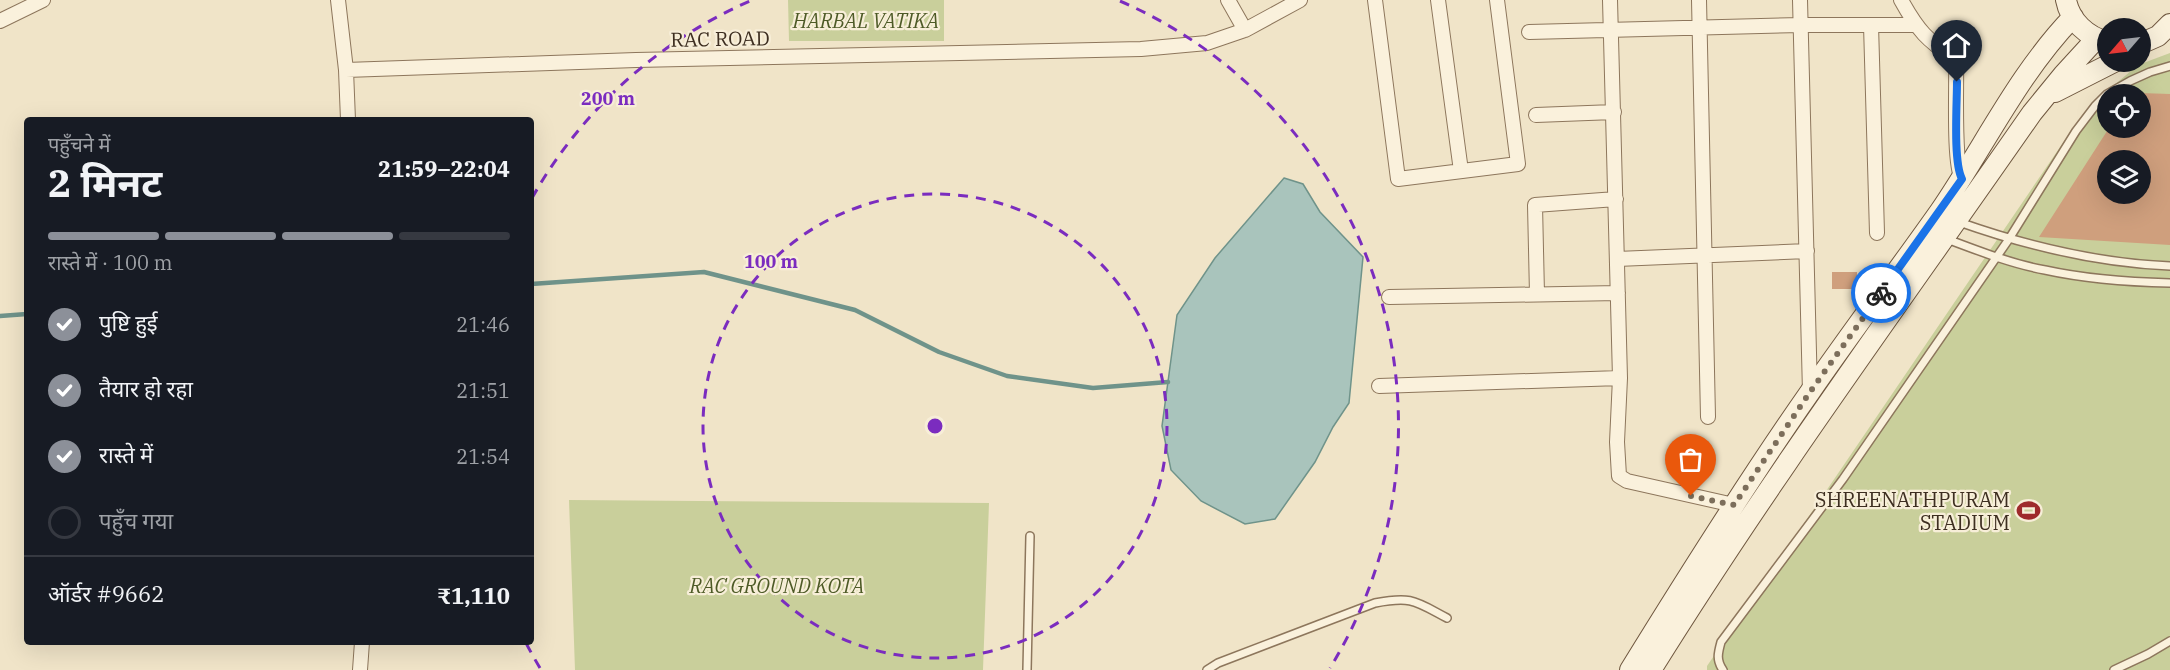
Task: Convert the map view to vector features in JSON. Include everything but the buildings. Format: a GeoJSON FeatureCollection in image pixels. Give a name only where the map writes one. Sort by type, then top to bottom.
{"type":"FeatureCollection","features":[{"type":"Feature","properties":{"kind":"street"},"geometry":{"type":"LineString","coordinates":[[0,21],[43,0]]}},
{"type":"Feature","properties":{"kind":"street"},"geometry":{"type":"LineString","coordinates":[[338,0],[346,70],[348,117]]}},
{"type":"Feature","properties":{"kind":"street"},"geometry":{"type":"LineString","coordinates":[[1228,0],[1245,30]]}},
{"type":"Feature","properties":{"kind":"street","name":"RAC ROAD"},"geometry":{"type":"LineString","coordinates":[[346,70],[1141,49],[1207,43],[1245,30],[1300,0]]}},
{"type":"Feature","properties":{"kind":"street"},"geometry":{"type":"LineString","coordinates":[[1375,0],[1398,179],[1518,164],[1497,0]]}},
{"type":"Feature","properties":{"kind":"street"},"geometry":{"type":"LineString","coordinates":[[1438,0],[1461,171]]}},
{"type":"Feature","properties":{"kind":"street"},"geometry":{"type":"LineString","coordinates":[[1610,0],[1620,378],[1617,442],[1619,476],[1622,480],[1734,505]]}},
{"type":"Feature","properties":{"kind":"street"},"geometry":{"type":"LineString","coordinates":[[1699,0],[1708,417]]}},
{"type":"Feature","properties":{"kind":"street"},"geometry":{"type":"LineString","coordinates":[[1800,0],[1810,392]]}},
{"type":"Feature","properties":{"kind":"street"},"geometry":{"type":"LineString","coordinates":[[1901,0],[1915,26],[1934,45],[1956,60],[1957,146],[1962,179]]}},
{"type":"Feature","properties":{"kind":"street"},"geometry":{"type":"LineString","coordinates":[[2066,5],[2087,34],[2097,39]]}},
{"type":"Feature","properties":{"kind":"street"},"geometry":{"type":"LineString","coordinates":[[1630,670],[1734,505],[1810,392],[1962,179],[1985,140],[2052,40],[2066,5]]}},
{"type":"Feature","properties":{"kind":"street"},"geometry":{"type":"LineString","coordinates":[[2151,39],[2158,36],[2170,24]]}},
{"type":"Feature","properties":{"kind":"street"},"geometry":{"type":"LineString","coordinates":[[1529,32],[1801,25],[1915,26]]}},
{"type":"Feature","properties":{"kind":"street"},"geometry":{"type":"LineString","coordinates":[[1871,25],[1877,233]]}},
{"type":"Feature","properties":{"kind":"street"},"geometry":{"type":"LineString","coordinates":[[2151,47],[2170,39]]}},
{"type":"Feature","properties":{"kind":"street"},"geometry":{"type":"LineString","coordinates":[[1651,670],[1686,613],[1803,440],[2044,98],[2097,46]]}},
{"type":"Feature","properties":{"kind":"street"},"geometry":{"type":"LineString","coordinates":[[2044,98],[2097,71]]}},
{"type":"Feature","properties":{"kind":"street"},"geometry":{"type":"LineString","coordinates":[[1536,115],[1614,112]]}},
{"type":"Feature","properties":{"kind":"street"},"geometry":{"type":"LineString","coordinates":[[1537,294],[1535,205],[1616,199]]}},
{"type":"Feature","properties":{"kind":"street"},"geometry":{"type":"LineString","coordinates":[[1617,260],[1807,251]]}},
{"type":"Feature","properties":{"kind":"street"},"geometry":{"type":"LineString","coordinates":[[1389,297],[1618,293]]}},
{"type":"Feature","properties":{"kind":"street"},"geometry":{"type":"LineString","coordinates":[[1379,386],[1620,378]]}},
{"type":"Feature","properties":{"kind":"street"},"geometry":{"type":"LineString","coordinates":[[360,670],[362,645]]}},
{"type":"Feature","properties":{"kind":"lane"},"geometry":{"type":"LineString","coordinates":[[1723,670],[1718,656],[1721,642],[1843,479],[2009,239],[2076,131],[2107,94],[2150,72],[2170,66]]}},
{"type":"Feature","properties":{"kind":"lane"},"geometry":{"type":"LineString","coordinates":[[1957,222],[2009,239],[2079,255],[2144,265],[2170,266]]}},
{"type":"Feature","properties":{"kind":"lane"},"geometry":{"type":"LineString","coordinates":[[1945,238],[1996,257],[2043,270],[2121,282],[2170,283]]}},
{"type":"Feature","properties":{"kind":"lane"},"geometry":{"type":"LineString","coordinates":[[1027,670],[1030,536]]}},
{"type":"Feature","properties":{"kind":"lane"},"geometry":{"type":"LineString","coordinates":[[1207,670],[1218,663],[1375,603],[1396,599],[1412,600],[1448,618]]}},
{"type":"Feature","properties":{"kind":"lane"},"geometry":{"type":"LineString","coordinates":[[2114,670],[2170,641]]}},
{"type":"Feature","properties":{"kind":"green space","name":"HARBAL VATIKA"},"geometry":{"type":"Polygon","coordinates":[[[788,0],[944,0],[944,41],[789,41],[788,0]]]}},
{"type":"Feature","properties":{"kind":"green space"},"geometry":{"type":"Polygon","coordinates":[[[2170,53],[2170,670],[1707,670],[1707,666],[2071,131],[2097,101],[2097,138],[2151,138],[2151,84],[2115,84],[2130,72],[2151,72],[2151,60],[2170,53]]]}},
{"type":"Feature","properties":{"kind":"green space","name":"RAC GROUND KOTA"},"geometry":{"type":"Polygon","coordinates":[[[569,500],[989,503],[983,670],[575,670],[569,500]]]}},
{"type":"Feature","properties":{"kind":"water"},"geometry":{"type":"Polygon","coordinates":[[[1284,178],[1303,184],[1320,212],[1363,257],[1349,403],[1333,427],[1315,462],[1275,519],[1245,524],[1201,501],[1171,470],[1162,426],[1177,315],[1215,258],[1284,178]]]}},
{"type":"Feature","properties":{"kind":"waterway"},"geometry":{"type":"LineString","coordinates":[[534,284],[704,272],[855,310],[939,352],[1007,376],[1093,388],[1168,382]]}},
{"type":"Feature","properties":{"kind":"waterway"},"geometry":{"type":"LineString","coordinates":[[0,316],[24,314]]}},
{"type":"Feature","properties":{"kind":"way so far"},"geometry":{"type":"LineString","coordinates":[[1691,496],[1734,505],[1810,392],[1881,293]]}},
{"type":"Feature","properties":{"kind":"place","name":"SHREENATHPURAM STADIUM"},"geometry":{"type":"Point","coordinates":[2028,511]}},
{"type":"Feature","properties":{"kind":"route"},"geometry":{"type":"LineString","coordinates":[[1881,293],[1962,179],[1957,146],[1957,82]]}}]}
